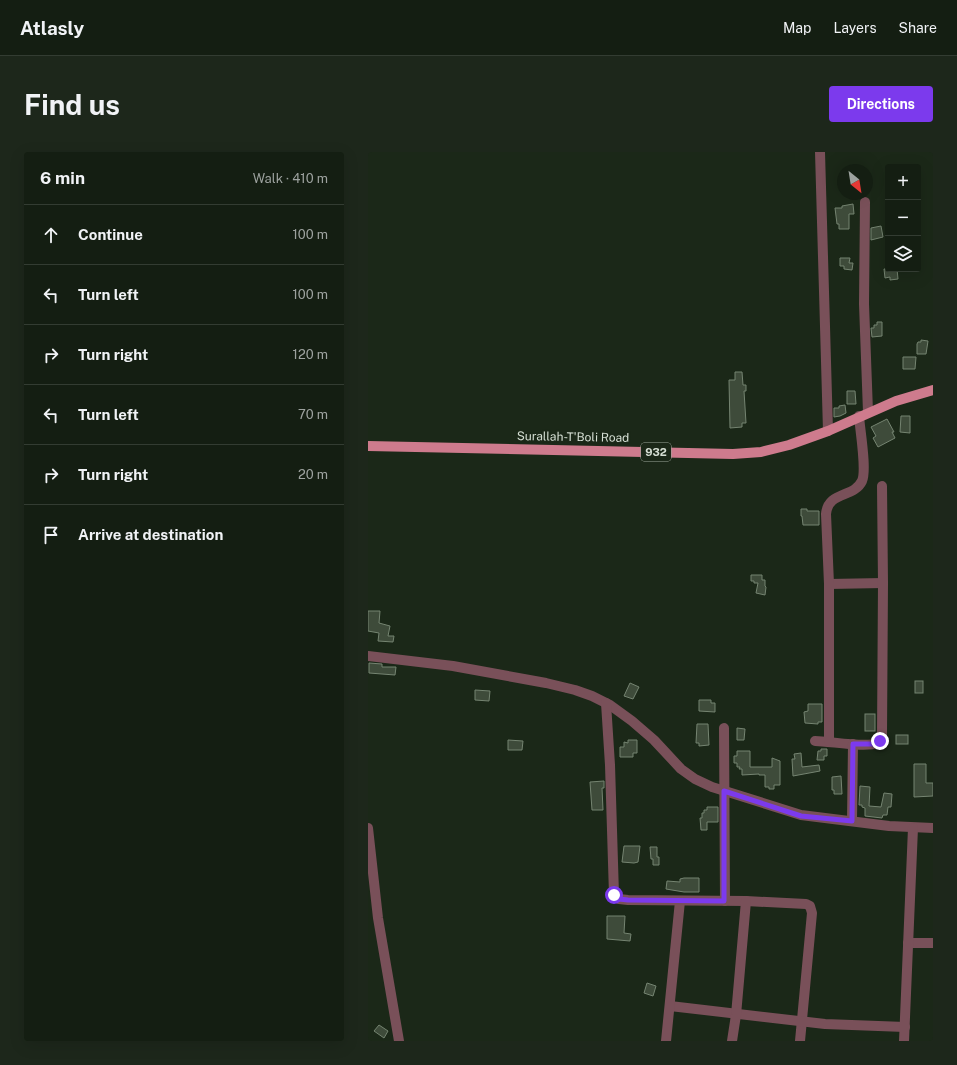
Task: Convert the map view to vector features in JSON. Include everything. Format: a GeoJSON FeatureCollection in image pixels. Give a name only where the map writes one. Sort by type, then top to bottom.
{"type":"FeatureCollection","features":[{"type":"Feature","properties":{"kind":"main road","name":"Surallah-T'Boli Road"},"geometry":{"type":"LineString","coordinates":[[368,446],[733,454],[761,452],[789,445],[828,431],[896,401],[933,390]]}},
{"type":"Feature","properties":{"kind":"street"},"geometry":{"type":"LineString","coordinates":[[820,152],[828,431]]}},
{"type":"Feature","properties":{"kind":"street"},"geometry":{"type":"LineString","coordinates":[[829,741],[829,584],[826,509],[830,502],[859,485],[863,479],[865,202]]}},
{"type":"Feature","properties":{"kind":"street"},"geometry":{"type":"LineString","coordinates":[[815,740],[853,744],[874,744],[880,741],[882,735],[882,486]]}},
{"type":"Feature","properties":{"kind":"street"},"geometry":{"type":"LineString","coordinates":[[829,584],[883,583]]}},
{"type":"Feature","properties":{"kind":"street"},"geometry":{"type":"LineString","coordinates":[[368,656],[453,666],[546,683],[592,696],[606,702],[632,721],[654,740],[681,769],[704,784],[801,816],[913,828],[933,828]]}},
{"type":"Feature","properties":{"kind":"street"},"geometry":{"type":"LineString","coordinates":[[606,702],[614,895],[619,899],[628,900],[746,901],[806,904],[810,906],[812,913],[800,1041]]}},
{"type":"Feature","properties":{"kind":"street"},"geometry":{"type":"LineString","coordinates":[[724,728],[724,901]]}},
{"type":"Feature","properties":{"kind":"street"},"geometry":{"type":"LineString","coordinates":[[852,821],[853,744]]}},
{"type":"Feature","properties":{"kind":"street"},"geometry":{"type":"LineString","coordinates":[[368,828],[373,919],[399,1041]]}},
{"type":"Feature","properties":{"kind":"street"},"geometry":{"type":"LineString","coordinates":[[904,1041],[913,828]]}},
{"type":"Feature","properties":{"kind":"street"},"geometry":{"type":"LineString","coordinates":[[666,1041],[680,901]]}},
{"type":"Feature","properties":{"kind":"street"},"geometry":{"type":"LineString","coordinates":[[732,1041],[736,1015],[746,901]]}},
{"type":"Feature","properties":{"kind":"street"},"geometry":{"type":"LineString","coordinates":[[908,943],[933,943]]}},
{"type":"Feature","properties":{"kind":"street"},"geometry":{"type":"LineString","coordinates":[[670,1006],[802,1022],[856,1026],[904,1027]]}},
{"type":"Feature","properties":{"kind":"building"},"geometry":{"type":"Polygon","coordinates":[[[853,204],[854,214],[849,214],[849,229],[839,229],[835,208],[842,208],[842,206],[853,204]]]}},
{"type":"Feature","properties":{"kind":"building"},"geometry":{"type":"Polygon","coordinates":[[[881,226],[883,237],[871,240],[871,228],[881,226]]]}},
{"type":"Feature","properties":{"kind":"building"},"geometry":{"type":"Polygon","coordinates":[[[840,258],[850,258],[849,263],[853,263],[852,270],[844,269],[844,266],[840,266],[840,258]]]}},
{"type":"Feature","properties":{"kind":"building"},"geometry":{"type":"Polygon","coordinates":[[[884,269],[885,272],[897,272],[898,279],[890,280],[890,277],[885,278],[884,269]]]}},
{"type":"Feature","properties":{"kind":"building"},"geometry":{"type":"Polygon","coordinates":[[[877,322],[882,322],[882,336],[872,337],[871,328],[874,328],[874,325],[877,325],[877,322]]]}},
{"type":"Feature","properties":{"kind":"building"},"geometry":{"type":"Polygon","coordinates":[[[921,340],[928,341],[926,354],[917,354],[917,344],[918,342],[921,342],[921,340]]]}},
{"type":"Feature","properties":{"kind":"building"},"geometry":{"type":"Polygon","coordinates":[[[903,357],[916,357],[915,369],[903,369],[903,357]]]}},
{"type":"Feature","properties":{"kind":"building"},"geometry":{"type":"Polygon","coordinates":[[[735,372],[742,372],[743,385],[746,385],[746,391],[744,391],[746,423],[742,423],[742,427],[730,428],[729,380],[735,380],[735,372]]]}},
{"type":"Feature","properties":{"kind":"building"},"geometry":{"type":"Polygon","coordinates":[[[847,391],[855,391],[856,404],[847,404],[847,391]]]}},
{"type":"Feature","properties":{"kind":"building"},"geometry":{"type":"Polygon","coordinates":[[[845,405],[846,413],[834,417],[834,408],[839,408],[839,406],[845,405]]]}},
{"type":"Feature","properties":{"kind":"building"},"geometry":{"type":"Polygon","coordinates":[[[901,416],[910,416],[910,433],[900,432],[901,416]]]}},
{"type":"Feature","properties":{"kind":"building"},"geometry":{"type":"Polygon","coordinates":[[[887,419],[894,432],[892,432],[895,438],[878,447],[873,438],[876,436],[871,427],[887,419]]]}},
{"type":"Feature","properties":{"kind":"building"},"geometry":{"type":"Polygon","coordinates":[[[801,509],[807,509],[807,511],[819,511],[819,525],[803,525],[801,509]]]}},
{"type":"Feature","properties":{"kind":"building"},"geometry":{"type":"Polygon","coordinates":[[[751,575],[762,575],[762,580],[765,580],[765,595],[756,593],[758,583],[751,581],[751,575]]]}},
{"type":"Feature","properties":{"kind":"building"},"geometry":{"type":"Polygon","coordinates":[[[368,611],[380,611],[379,623],[390,626],[388,636],[394,636],[393,642],[378,641],[379,633],[368,631],[368,611]]]}},
{"type":"Feature","properties":{"kind":"building"},"geometry":{"type":"Polygon","coordinates":[[[369,663],[382,664],[382,667],[396,667],[395,675],[369,673],[369,663]]]}},
{"type":"Feature","properties":{"kind":"building"},"geometry":{"type":"Polygon","coordinates":[[[915,681],[923,681],[923,693],[915,693],[915,681]]]}},
{"type":"Feature","properties":{"kind":"building"},"geometry":{"type":"Polygon","coordinates":[[[630,683],[639,687],[633,699],[624,696],[630,683]]]}},
{"type":"Feature","properties":{"kind":"building"},"geometry":{"type":"Polygon","coordinates":[[[475,690],[490,691],[489,701],[475,700],[475,690]]]}},
{"type":"Feature","properties":{"kind":"building"},"geometry":{"type":"Polygon","coordinates":[[[699,700],[711,700],[711,703],[715,703],[715,712],[699,711],[699,700]]]}},
{"type":"Feature","properties":{"kind":"building"},"geometry":{"type":"Polygon","coordinates":[[[808,704],[822,704],[822,722],[818,722],[818,724],[805,723],[804,712],[808,711],[808,704]]]}},
{"type":"Feature","properties":{"kind":"building"},"geometry":{"type":"Polygon","coordinates":[[[865,714],[875,714],[875,731],[865,731],[865,714]]]}},
{"type":"Feature","properties":{"kind":"building"},"geometry":{"type":"Polygon","coordinates":[[[697,724],[708,724],[709,745],[699,746],[699,743],[696,743],[697,724]]]}},
{"type":"Feature","properties":{"kind":"building"},"geometry":{"type":"Polygon","coordinates":[[[737,728],[745,729],[744,740],[737,740],[737,728]]]}},
{"type":"Feature","properties":{"kind":"building"},"geometry":{"type":"Polygon","coordinates":[[[896,735],[908,735],[908,744],[896,744],[896,735]]]}},
{"type":"Feature","properties":{"kind":"building"},"geometry":{"type":"Polygon","coordinates":[[[508,740],[523,741],[522,750],[508,750],[508,740]]]}},
{"type":"Feature","properties":{"kind":"building"},"geometry":{"type":"Polygon","coordinates":[[[628,740],[637,740],[637,753],[633,753],[633,757],[620,757],[620,747],[624,747],[624,742],[628,743],[628,740]]]}},
{"type":"Feature","properties":{"kind":"building"},"geometry":{"type":"Polygon","coordinates":[[[821,749],[827,749],[827,756],[824,756],[824,760],[817,760],[818,751],[821,751],[821,749]]]}},
{"type":"Feature","properties":{"kind":"building"},"geometry":{"type":"Polygon","coordinates":[[[737,751],[750,751],[750,767],[772,767],[772,758],[780,761],[780,785],[774,785],[774,789],[769,789],[769,787],[765,787],[765,775],[742,775],[742,769],[737,767],[737,763],[734,763],[734,756],[737,756],[737,751]]]}},
{"type":"Feature","properties":{"kind":"building"},"geometry":{"type":"Polygon","coordinates":[[[801,753],[802,767],[819,765],[820,771],[793,776],[792,759],[795,759],[794,754],[801,753]]]}},
{"type":"Feature","properties":{"kind":"building"},"geometry":{"type":"Polygon","coordinates":[[[914,764],[926,764],[926,783],[933,783],[933,796],[914,797],[914,764]]]}},
{"type":"Feature","properties":{"kind":"building"},"geometry":{"type":"Polygon","coordinates":[[[841,776],[842,794],[834,794],[834,790],[832,790],[832,777],[841,776]]]}},
{"type":"Feature","properties":{"kind":"building"},"geometry":{"type":"Polygon","coordinates":[[[604,781],[604,788],[602,788],[603,810],[592,810],[590,782],[604,781]]]}},
{"type":"Feature","properties":{"kind":"building"},"geometry":{"type":"Polygon","coordinates":[[[860,786],[870,787],[869,806],[881,807],[884,793],[892,794],[891,807],[888,807],[887,815],[883,815],[882,818],[865,816],[865,808],[862,807],[862,805],[859,805],[860,786]]]}},
{"type":"Feature","properties":{"kind":"building"},"geometry":{"type":"Polygon","coordinates":[[[707,807],[718,807],[718,822],[707,822],[707,830],[701,830],[700,818],[702,818],[702,813],[704,813],[704,810],[707,810],[707,807]]]}},
{"type":"Feature","properties":{"kind":"building"},"geometry":{"type":"Polygon","coordinates":[[[624,846],[640,846],[638,862],[622,862],[624,846]]]}},
{"type":"Feature","properties":{"kind":"building"},"geometry":{"type":"Polygon","coordinates":[[[650,847],[657,847],[659,865],[653,865],[650,847]]]}},
{"type":"Feature","properties":{"kind":"building"},"geometry":{"type":"Polygon","coordinates":[[[699,878],[699,892],[684,892],[666,889],[667,881],[680,882],[680,879],[699,878]]]}},
{"type":"Feature","properties":{"kind":"building"},"geometry":{"type":"Polygon","coordinates":[[[607,916],[625,916],[624,933],[631,934],[630,941],[607,939],[607,916]]]}},
{"type":"Feature","properties":{"kind":"building"},"geometry":{"type":"Polygon","coordinates":[[[647,983],[656,986],[653,996],[644,993],[647,983]]]}},
{"type":"Feature","properties":{"kind":"building"},"geometry":{"type":"Polygon","coordinates":[[[379,1025],[388,1031],[384,1038],[374,1031],[379,1025]]]}},
{"type":"Feature","properties":{"kind":"route"},"geometry":{"type":"LineString","coordinates":[[614,895],[619,899],[628,900],[724,901],[724,791],[801,816],[852,821],[853,744],[874,744],[880,741]]}}]}
